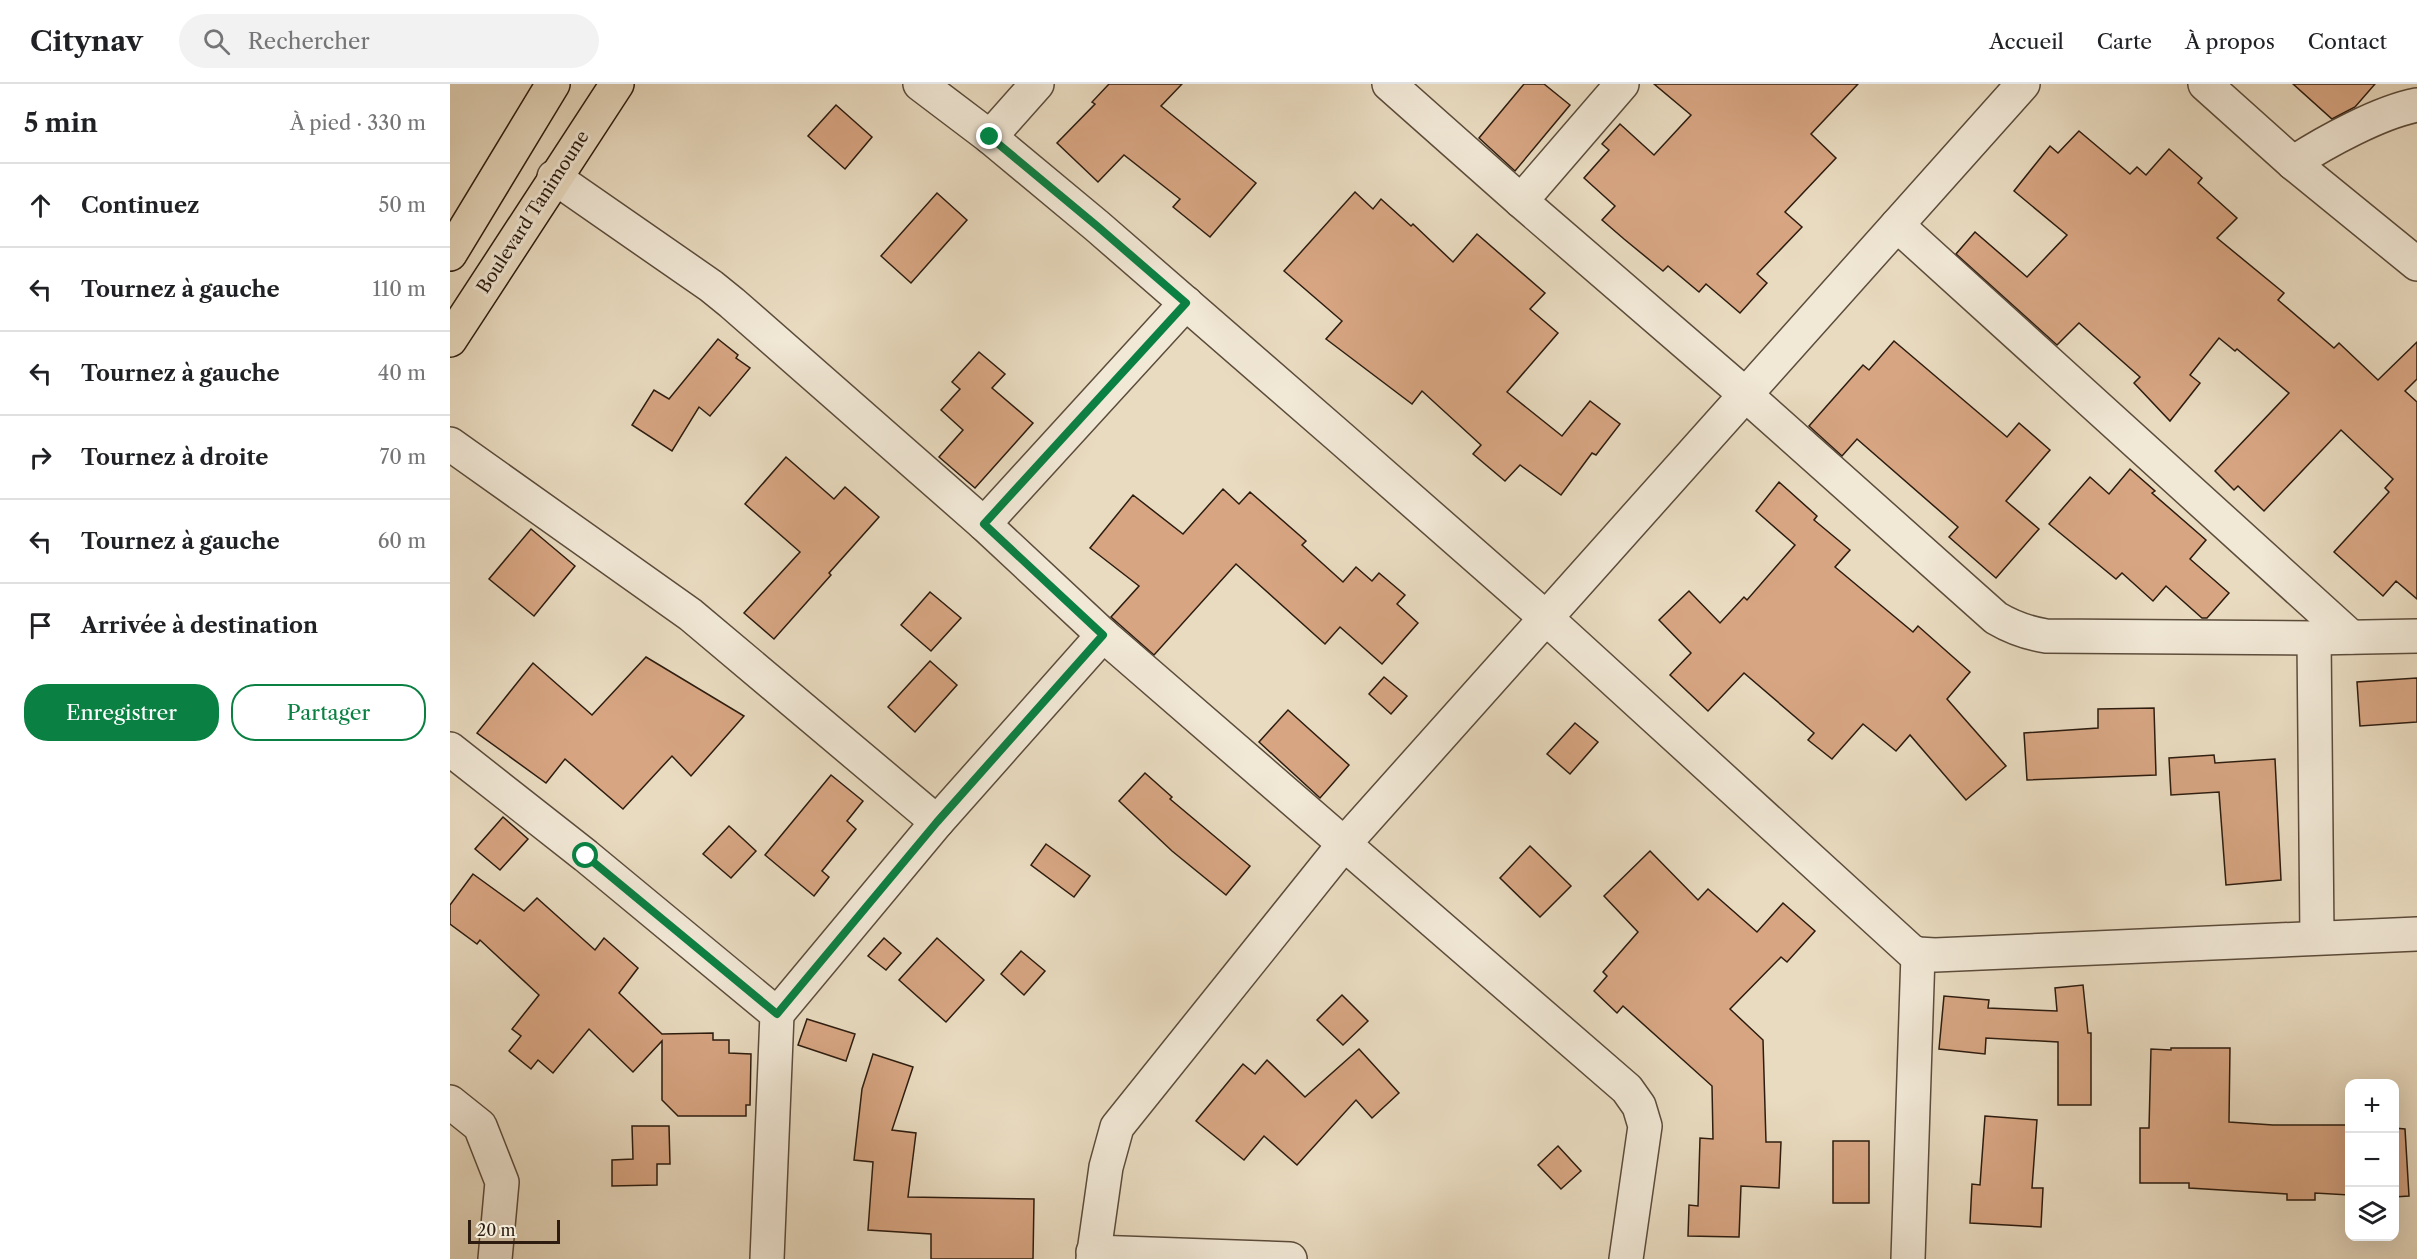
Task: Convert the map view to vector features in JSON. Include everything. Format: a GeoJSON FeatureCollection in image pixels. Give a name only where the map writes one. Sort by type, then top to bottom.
{"type":"FeatureCollection","features":[{"type":"Feature","properties":{"kind":"main road"},"geometry":{"type":"LineString","coordinates":[[450,254],[553,84]]}},
{"type":"Feature","properties":{"kind":"main road","name":"Boulevard Tanimoune"},"geometry":{"type":"LineString","coordinates":[[450,340],[554,177],[617,84]]}},
{"type":"Feature","properties":{"kind":"street"},"geometry":{"type":"LineString","coordinates":[[920,84],[990,137],[1186,303],[1546,618],[1898,942],[1918,954],[2417,933]]}},
{"type":"Feature","properties":{"kind":"street"},"geometry":{"type":"LineString","coordinates":[[990,137],[1037,84]]}},
{"type":"Feature","properties":{"kind":"street"},"geometry":{"type":"LineString","coordinates":[[1389,84],[1747,396],[1996,618],[2024,633],[2046,636],[2314,638],[2417,636]]}},
{"type":"Feature","properties":{"kind":"street"},"geometry":{"type":"LineString","coordinates":[[1521,201],[1622,84]]}},
{"type":"Feature","properties":{"kind":"street"},"geometry":{"type":"LineString","coordinates":[[1290,1259],[1093,1256],[1106,1167],[1114,1131],[1344,844],[1747,396],[2023,84]]}},
{"type":"Feature","properties":{"kind":"street"},"geometry":{"type":"LineString","coordinates":[[2205,84],[2293,163],[2417,264]]}},
{"type":"Feature","properties":{"kind":"street"},"geometry":{"type":"LineString","coordinates":[[2293,163],[2309,152],[2376,119],[2417,105]]}},
{"type":"Feature","properties":{"kind":"street"},"geometry":{"type":"LineString","coordinates":[[554,177],[711,286],[984,524],[1103,635],[1627,1089],[1639,1106],[1645,1126],[1626,1259]]}},
{"type":"Feature","properties":{"kind":"street"},"geometry":{"type":"LineString","coordinates":[[1897,225],[2351,637]]}},
{"type":"Feature","properties":{"kind":"street"},"geometry":{"type":"LineString","coordinates":[[984,524],[1186,303]]}},
{"type":"Feature","properties":{"kind":"street"},"geometry":{"type":"LineString","coordinates":[[450,444],[691,615],[937,822]]}},
{"type":"Feature","properties":{"kind":"street"},"geometry":{"type":"LineString","coordinates":[[767,1259],[777,1014],[937,822],[1103,635]]}},
{"type":"Feature","properties":{"kind":"street"},"geometry":{"type":"LineString","coordinates":[[2314,638],[2317,938]]}},
{"type":"Feature","properties":{"kind":"street"},"geometry":{"type":"LineString","coordinates":[[450,749],[586,856],[777,1014]]}},
{"type":"Feature","properties":{"kind":"street"},"geometry":{"type":"LineString","coordinates":[[1908,1259],[1918,954]]}},
{"type":"Feature","properties":{"kind":"street"},"geometry":{"type":"LineString","coordinates":[[450,1102],[480,1126],[502,1182],[495,1259]]}},
{"type":"Feature","properties":{"kind":"building"},"geometry":{"type":"Polygon","coordinates":[[[1109,84],[1182,84],[1161,106],[1256,183],[1210,237],[1173,207],[1180,199],[1124,155],[1098,182],[1057,143],[1095,104],[1092,102],[1109,84]]]}},
{"type":"Feature","properties":{"kind":"building"},"geometry":{"type":"Polygon","coordinates":[[[1524,84],[1544,84],[1570,105],[1515,171],[1479,138],[1524,84]]]}},
{"type":"Feature","properties":{"kind":"building"},"geometry":{"type":"Polygon","coordinates":[[[1654,84],[1858,84],[1811,134],[1836,158],[1785,212],[1802,227],[1757,274],[1767,283],[1740,313],[1706,284],[1699,292],[1668,266],[1663,271],[1602,220],[1615,206],[1584,178],[1609,150],[1602,144],[1620,124],[1654,155],[1691,115],[1654,84]]]}},
{"type":"Feature","properties":{"kind":"building"},"geometry":{"type":"Polygon","coordinates":[[[2293,84],[2375,84],[2355,107],[2332,119],[2293,84]]]}},
{"type":"Feature","properties":{"kind":"building"},"geometry":{"type":"Polygon","coordinates":[[[836,105],[872,137],[845,169],[808,136],[836,105]]]}},
{"type":"Feature","properties":{"kind":"building"},"geometry":{"type":"Polygon","coordinates":[[[2079,131],[2130,174],[2137,167],[2146,175],[2169,149],[2202,178],[2198,183],[2237,218],[2217,238],[2284,293],[2278,300],[2334,348],[2339,343],[2378,380],[2417,342],[2417,379],[2405,391],[2417,402],[2417,599],[2396,581],[2383,596],[2334,552],[2389,492],[2385,488],[2393,479],[2341,430],[2264,511],[2238,486],[2234,490],[2215,471],[2289,393],[2237,349],[2235,351],[2219,338],[2190,375],[2200,383],[2170,421],[2134,383],[2140,377],[2079,323],[2057,345],[1956,254],[1975,232],[2027,277],[2067,235],[2014,191],[2050,146],[2058,153],[2079,131]]]}},
{"type":"Feature","properties":{"kind":"building"},"geometry":{"type":"Polygon","coordinates":[[[1355,192],[1373,209],[1381,199],[1411,226],[1413,224],[1453,262],[1477,234],[1545,293],[1530,309],[1558,333],[1507,392],[1562,436],[1590,401],[1620,424],[1596,455],[1592,453],[1561,495],[1520,465],[1505,481],[1473,454],[1481,445],[1422,391],[1412,404],[1326,339],[1342,321],[1284,271],[1355,192]]]}},
{"type":"Feature","properties":{"kind":"building"},"geometry":{"type":"Polygon","coordinates":[[[937,193],[967,220],[911,283],[881,256],[937,193]]]}},
{"type":"Feature","properties":{"kind":"building"},"geometry":{"type":"Polygon","coordinates":[[[718,339],[738,355],[736,358],[750,368],[710,416],[699,407],[672,451],[632,425],[654,390],[669,399],[718,339]]]}},
{"type":"Feature","properties":{"kind":"building"},"geometry":{"type":"Polygon","coordinates":[[[1894,341],[2007,437],[2019,423],[2050,450],[2006,501],[2039,529],[1996,578],[1949,537],[1958,527],[1857,439],[1842,456],[1809,426],[1863,365],[1869,370],[1894,341]]]}},
{"type":"Feature","properties":{"kind":"building"},"geometry":{"type":"Polygon","coordinates":[[[979,352],[1005,374],[992,388],[1033,423],[975,488],[939,457],[963,430],[941,410],[960,389],[952,382],[979,352]]]}},
{"type":"Feature","properties":{"kind":"building"},"geometry":{"type":"Polygon","coordinates":[[[786,457],[834,499],[845,487],[879,517],[774,639],[744,613],[800,552],[745,504],[786,457]]]}},
{"type":"Feature","properties":{"kind":"building"},"geometry":{"type":"Polygon","coordinates":[[[2130,469],[2155,491],[2152,493],[2206,540],[2190,559],[2229,593],[2207,618],[2202,618],[2166,586],[2153,601],[2122,573],[2116,579],[2049,524],[2090,477],[2109,494],[2130,469]]]}},
{"type":"Feature","properties":{"kind":"building"},"geometry":{"type":"Polygon","coordinates":[[[1779,482],[1817,516],[1814,520],[1850,550],[1835,567],[1913,632],[1918,626],[1970,672],[1947,699],[2006,766],[1966,800],[1910,735],[1896,751],[1863,724],[1832,759],[1808,740],[1814,733],[1744,673],[1708,711],[1670,675],[1691,653],[1659,620],[1689,591],[1720,623],[1744,597],[1747,600],[1795,545],[1756,511],[1779,482]]]}},
{"type":"Feature","properties":{"kind":"building"},"geometry":{"type":"Polygon","coordinates":[[[1223,489],[1239,504],[1250,492],[1306,541],[1302,545],[1343,582],[1356,567],[1372,581],[1379,573],[1405,595],[1397,604],[1418,623],[1382,664],[1340,627],[1325,644],[1236,564],[1154,655],[1111,617],[1139,586],[1090,548],[1133,495],[1183,534],[1223,489]]]}},
{"type":"Feature","properties":{"kind":"building"},"geometry":{"type":"Polygon","coordinates":[[[531,529],[575,566],[534,616],[489,579],[531,529]]]}},
{"type":"Feature","properties":{"kind":"building"},"geometry":{"type":"Polygon","coordinates":[[[930,592],[961,618],[931,651],[901,625],[930,592]]]}},
{"type":"Feature","properties":{"kind":"building"},"geometry":{"type":"Polygon","coordinates":[[[646,657],[744,716],[691,776],[672,756],[623,809],[565,759],[546,783],[477,733],[533,663],[592,715],[646,657]]]}},
{"type":"Feature","properties":{"kind":"building"},"geometry":{"type":"Polygon","coordinates":[[[930,661],[957,685],[915,732],[888,707],[930,661]]]}},
{"type":"Feature","properties":{"kind":"building"},"geometry":{"type":"Polygon","coordinates":[[[1384,677],[1407,696],[1391,714],[1369,694],[1384,677]]]}},
{"type":"Feature","properties":{"kind":"building"},"geometry":{"type":"Polygon","coordinates":[[[2417,678],[2417,722],[2360,726],[2357,682],[2417,678]]]}},
{"type":"Feature","properties":{"kind":"building"},"geometry":{"type":"Polygon","coordinates":[[[2154,708],[2156,775],[2027,780],[2024,733],[2098,728],[2098,709],[2154,708]]]}},
{"type":"Feature","properties":{"kind":"building"},"geometry":{"type":"Polygon","coordinates":[[[1288,710],[1349,765],[1320,798],[1259,742],[1288,710]]]}},
{"type":"Feature","properties":{"kind":"building"},"geometry":{"type":"Polygon","coordinates":[[[1575,723],[1598,742],[1570,774],[1547,754],[1575,723]]]}},
{"type":"Feature","properties":{"kind":"building"},"geometry":{"type":"Polygon","coordinates":[[[2214,755],[2215,763],[2275,759],[2281,880],[2226,885],[2219,792],[2171,795],[2169,758],[2214,755]]]}},
{"type":"Feature","properties":{"kind":"building"},"geometry":{"type":"Polygon","coordinates":[[[1145,773],[1172,797],[1170,799],[1250,866],[1226,895],[1172,851],[1119,801],[1145,773]]]}},
{"type":"Feature","properties":{"kind":"building"},"geometry":{"type":"Polygon","coordinates":[[[831,775],[863,801],[847,821],[856,829],[822,871],[829,877],[814,896],[765,855],[831,775]]]}},
{"type":"Feature","properties":{"kind":"building"},"geometry":{"type":"Polygon","coordinates":[[[503,817],[528,839],[500,870],[475,849],[503,817]]]}},
{"type":"Feature","properties":{"kind":"building"},"geometry":{"type":"Polygon","coordinates":[[[729,826],[756,851],[731,878],[703,854],[729,826]]]}},
{"type":"Feature","properties":{"kind":"building"},"geometry":{"type":"Polygon","coordinates":[[[1046,844],[1090,876],[1074,897],[1031,865],[1046,844]]]}},
{"type":"Feature","properties":{"kind":"building"},"geometry":{"type":"Polygon","coordinates":[[[1530,846],[1571,886],[1540,917],[1500,878],[1530,846]]]}},
{"type":"Feature","properties":{"kind":"building"},"geometry":{"type":"Polygon","coordinates":[[[1650,851],[1698,900],[1708,889],[1757,932],[1783,903],[1815,931],[1787,962],[1781,957],[1730,1009],[1763,1040],[1766,1142],[1781,1142],[1779,1188],[1741,1186],[1739,1237],[1688,1236],[1689,1205],[1698,1206],[1700,1138],[1713,1139],[1712,1086],[1623,1006],[1617,1013],[1594,991],[1607,976],[1603,972],[1638,932],[1604,896],[1650,851]]]}},
{"type":"Feature","properties":{"kind":"building"},"geometry":{"type":"Polygon","coordinates":[[[473,874],[524,911],[537,898],[595,950],[604,938],[638,968],[619,993],[662,1034],[713,1033],[713,1040],[729,1040],[729,1053],[751,1054],[750,1105],[746,1105],[746,1116],[678,1116],[662,1100],[662,1041],[633,1072],[589,1029],[553,1073],[538,1060],[531,1069],[509,1051],[521,1036],[512,1029],[539,995],[480,940],[477,944],[450,924],[450,905],[473,874]]]}},
{"type":"Feature","properties":{"kind":"building"},"geometry":{"type":"Polygon","coordinates":[[[884,938],[901,953],[886,970],[868,956],[884,938]]]}},
{"type":"Feature","properties":{"kind":"building"},"geometry":{"type":"Polygon","coordinates":[[[937,938],[984,980],[946,1022],[899,980],[937,938]]]}},
{"type":"Feature","properties":{"kind":"building"},"geometry":{"type":"Polygon","coordinates":[[[1021,951],[1045,971],[1024,995],[1001,974],[1021,951]]]}},
{"type":"Feature","properties":{"kind":"building"},"geometry":{"type":"Polygon","coordinates":[[[2083,985],[2088,1033],[2091,1033],[2091,1105],[2058,1105],[2058,1042],[1986,1038],[1985,1054],[1939,1049],[1944,996],[1989,1000],[1988,1008],[2057,1011],[2055,988],[2083,985]]]}},
{"type":"Feature","properties":{"kind":"building"},"geometry":{"type":"Polygon","coordinates":[[[1342,995],[1368,1021],[1343,1045],[1317,1020],[1342,995]]]}},
{"type":"Feature","properties":{"kind":"building"},"geometry":{"type":"Polygon","coordinates":[[[807,1019],[855,1034],[846,1061],[798,1045],[807,1019]]]}},
{"type":"Feature","properties":{"kind":"building"},"geometry":{"type":"Polygon","coordinates":[[[2171,1048],[2230,1048],[2229,1122],[2273,1125],[2345,1125],[2345,1195],[2315,1193],[2315,1200],[2287,1200],[2287,1194],[2189,1188],[2189,1183],[2140,1183],[2140,1128],[2149,1128],[2151,1049],[2171,1050],[2171,1048]]]}},
{"type":"Feature","properties":{"kind":"building"},"geometry":{"type":"Polygon","coordinates":[[[1359,1049],[1399,1093],[1372,1118],[1356,1100],[1297,1165],[1264,1136],[1244,1160],[1196,1121],[1243,1064],[1255,1074],[1267,1060],[1305,1097],[1359,1049]]]}},
{"type":"Feature","properties":{"kind":"building"},"geometry":{"type":"Polygon","coordinates":[[[873,1054],[913,1067],[892,1130],[916,1133],[908,1197],[1034,1199],[1033,1259],[931,1259],[931,1234],[868,1230],[873,1162],[854,1160],[862,1089],[873,1054]]]}},
{"type":"Feature","properties":{"kind":"building"},"geometry":{"type":"Polygon","coordinates":[[[1985,1116],[2037,1120],[2032,1188],[2043,1188],[2041,1227],[1970,1223],[1972,1184],[1980,1185],[1985,1116]]]}},
{"type":"Feature","properties":{"kind":"building"},"geometry":{"type":"Polygon","coordinates":[[[632,1126],[669,1126],[670,1164],[657,1164],[657,1185],[612,1186],[612,1160],[633,1159],[632,1126]]]}},
{"type":"Feature","properties":{"kind":"building"},"geometry":{"type":"Polygon","coordinates":[[[2399,1128],[2405,1129],[2409,1196],[2399,1197],[2399,1128]]]}},
{"type":"Feature","properties":{"kind":"building"},"geometry":{"type":"Polygon","coordinates":[[[1833,1141],[1869,1141],[1869,1203],[1833,1203],[1833,1141]]]}},
{"type":"Feature","properties":{"kind":"building"},"geometry":{"type":"Polygon","coordinates":[[[1558,1146],[1581,1171],[1561,1189],[1538,1165],[1558,1146]]]}},
{"type":"Feature","properties":{"kind":"route"},"geometry":{"type":"LineString","coordinates":[[586,856],[777,1014],[937,822],[1103,635],[984,524],[1186,303],[990,137]]}}]}
